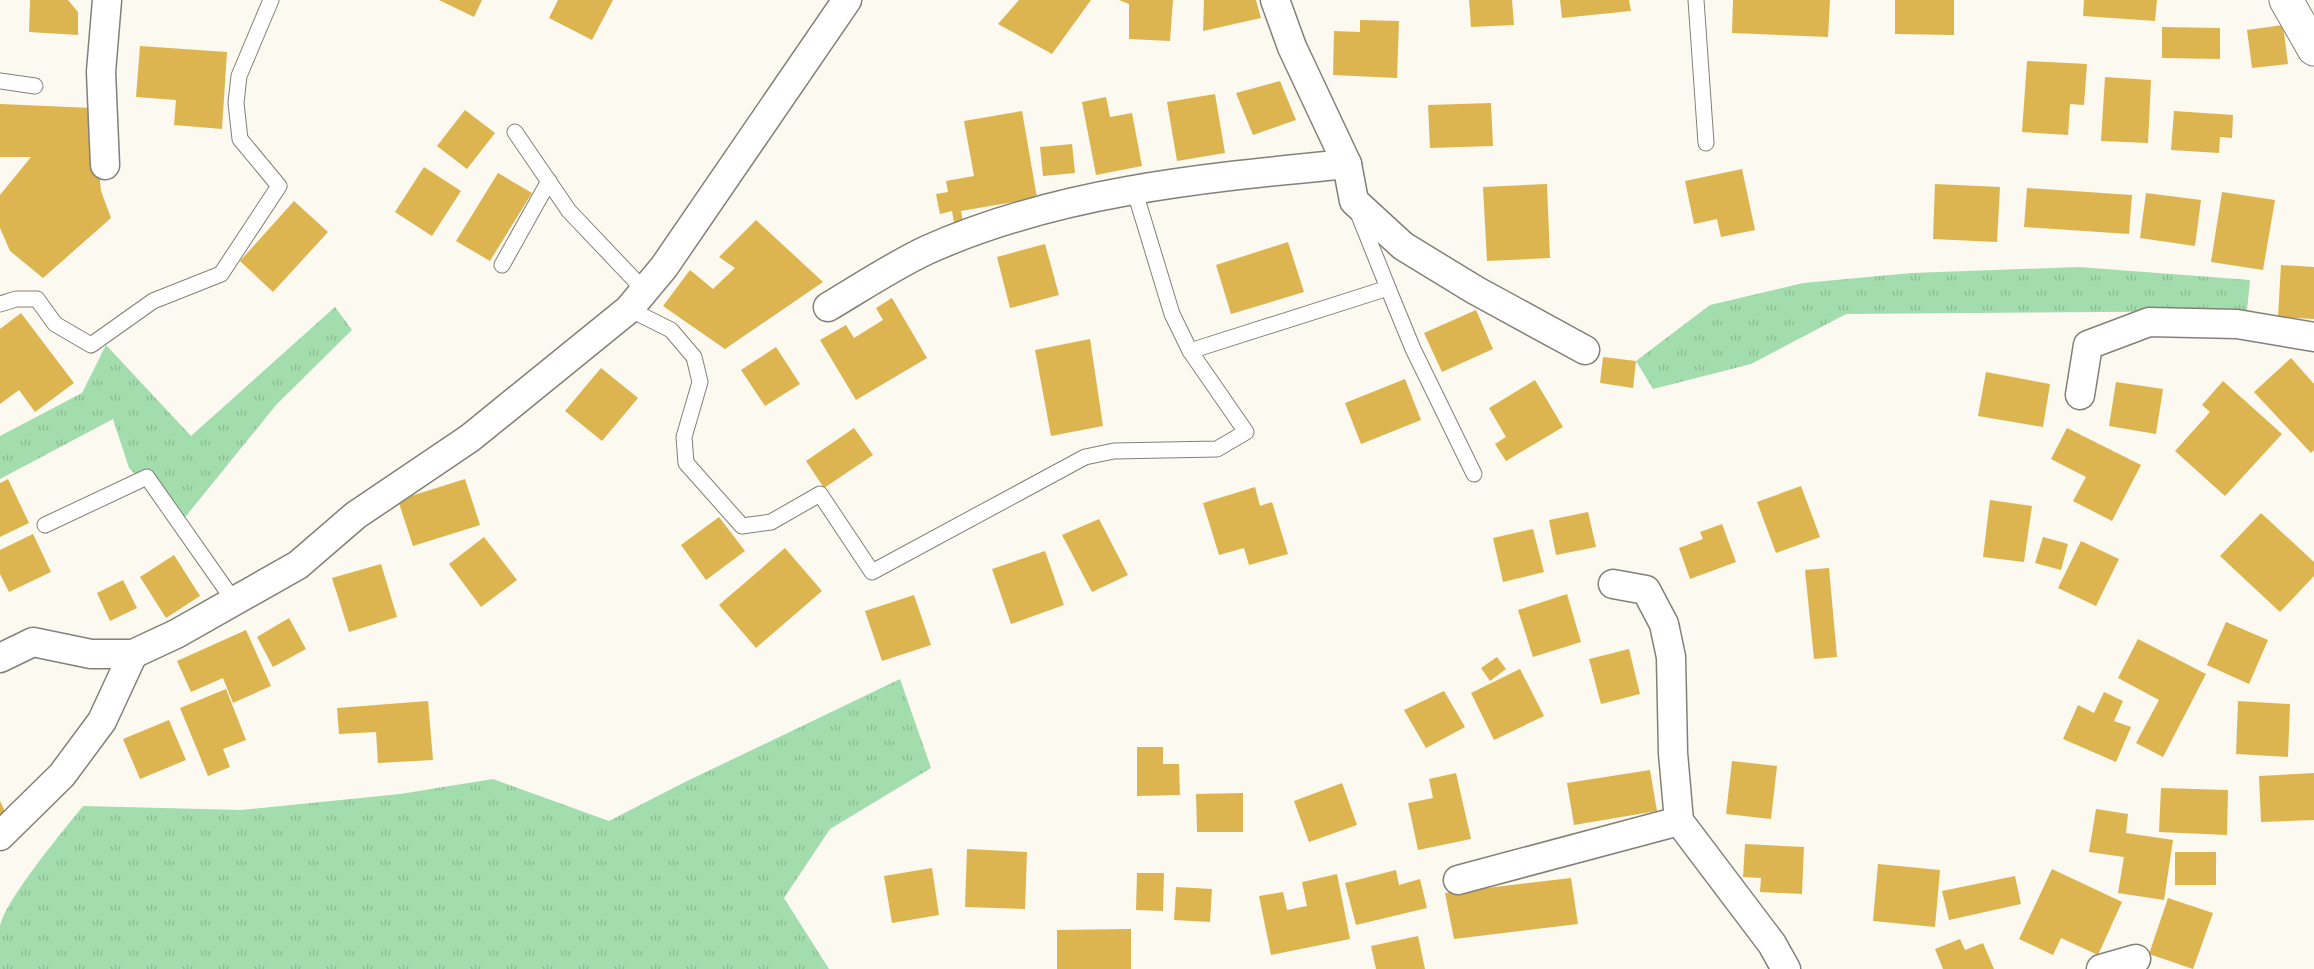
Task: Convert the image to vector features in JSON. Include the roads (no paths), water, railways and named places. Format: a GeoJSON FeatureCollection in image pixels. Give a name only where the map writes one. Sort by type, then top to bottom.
{"type":"FeatureCollection","features":[{"type":"Feature","properties":{"kind":"street"},"geometry":{"type":"LineString","coordinates":[[105,165],[101,72],[107,0]]}},
{"type":"Feature","properties":{"kind":"street"},"geometry":{"type":"LineString","coordinates":[[0,658],[33,642],[91,654],[133,654],[176,634],[298,565],[356,515],[470,438],[636,299],[664,267],[847,0]]}},
{"type":"Feature","properties":{"kind":"street"},"geometry":{"type":"LineString","coordinates":[[1275,0],[1292,47],[1347,164],[1354,201],[1403,246],[1475,290],[1585,350]]}},
{"type":"Feature","properties":{"kind":"street"},"geometry":{"type":"LineString","coordinates":[[2286,0],[2314,49]]}},
{"type":"Feature","properties":{"kind":"street"},"geometry":{"type":"LineString","coordinates":[[828,307],[925,251],[983,228],[1053,207],[1134,189],[1225,176],[1347,164]]}},
{"type":"Feature","properties":{"kind":"street"},"geometry":{"type":"LineString","coordinates":[[2080,395],[2088,345],[2149,322],[2237,324],[2314,337]]}},
{"type":"Feature","properties":{"kind":"street"},"geometry":{"type":"LineString","coordinates":[[1613,584],[1646,590],[1664,624],[1671,657],[1673,753],[1679,821],[1765,935],[1786,969]]}},
{"type":"Feature","properties":{"kind":"street"},"geometry":{"type":"LineString","coordinates":[[0,836],[62,775],[102,721],[133,654]]}},
{"type":"Feature","properties":{"kind":"street"},"geometry":{"type":"LineString","coordinates":[[1458,880],[1679,821]]}},
{"type":"Feature","properties":{"kind":"street"},"geometry":{"type":"LineString","coordinates":[[2101,969],[2136,959]]}},
{"type":"Feature","properties":{"kind":"lane"},"geometry":{"type":"LineString","coordinates":[[0,304],[16,299],[37,299],[55,324],[91,345],[153,301],[221,274],[279,186],[240,139],[236,103],[238,76],[271,0]]}},
{"type":"Feature","properties":{"kind":"lane"},"geometry":{"type":"LineString","coordinates":[[1696,0],[1706,143]]}},
{"type":"Feature","properties":{"kind":"lane"},"geometry":{"type":"LineString","coordinates":[[0,81],[35,86]]}},
{"type":"Feature","properties":{"kind":"lane"},"geometry":{"type":"LineString","coordinates":[[515,132],[569,211],[636,299],[671,330],[694,357],[700,382],[684,437],[686,463],[742,526],[771,522],[820,494],[872,572],[1085,457],[1114,451],[1217,449],[1246,432],[1190,351],[1172,314],[1134,189]]}},
{"type":"Feature","properties":{"kind":"lane"},"geometry":{"type":"LineString","coordinates":[[502,265],[549,181]]}},
{"type":"Feature","properties":{"kind":"lane"},"geometry":{"type":"LineString","coordinates":[[1354,201],[1413,349],[1474,474]]}},
{"type":"Feature","properties":{"kind":"lane"},"geometry":{"type":"LineString","coordinates":[[1190,351],[1388,288]]}},
{"type":"Feature","properties":{"kind":"lane"},"geometry":{"type":"LineString","coordinates":[[45,525],[147,477],[234,601]]}}]}
